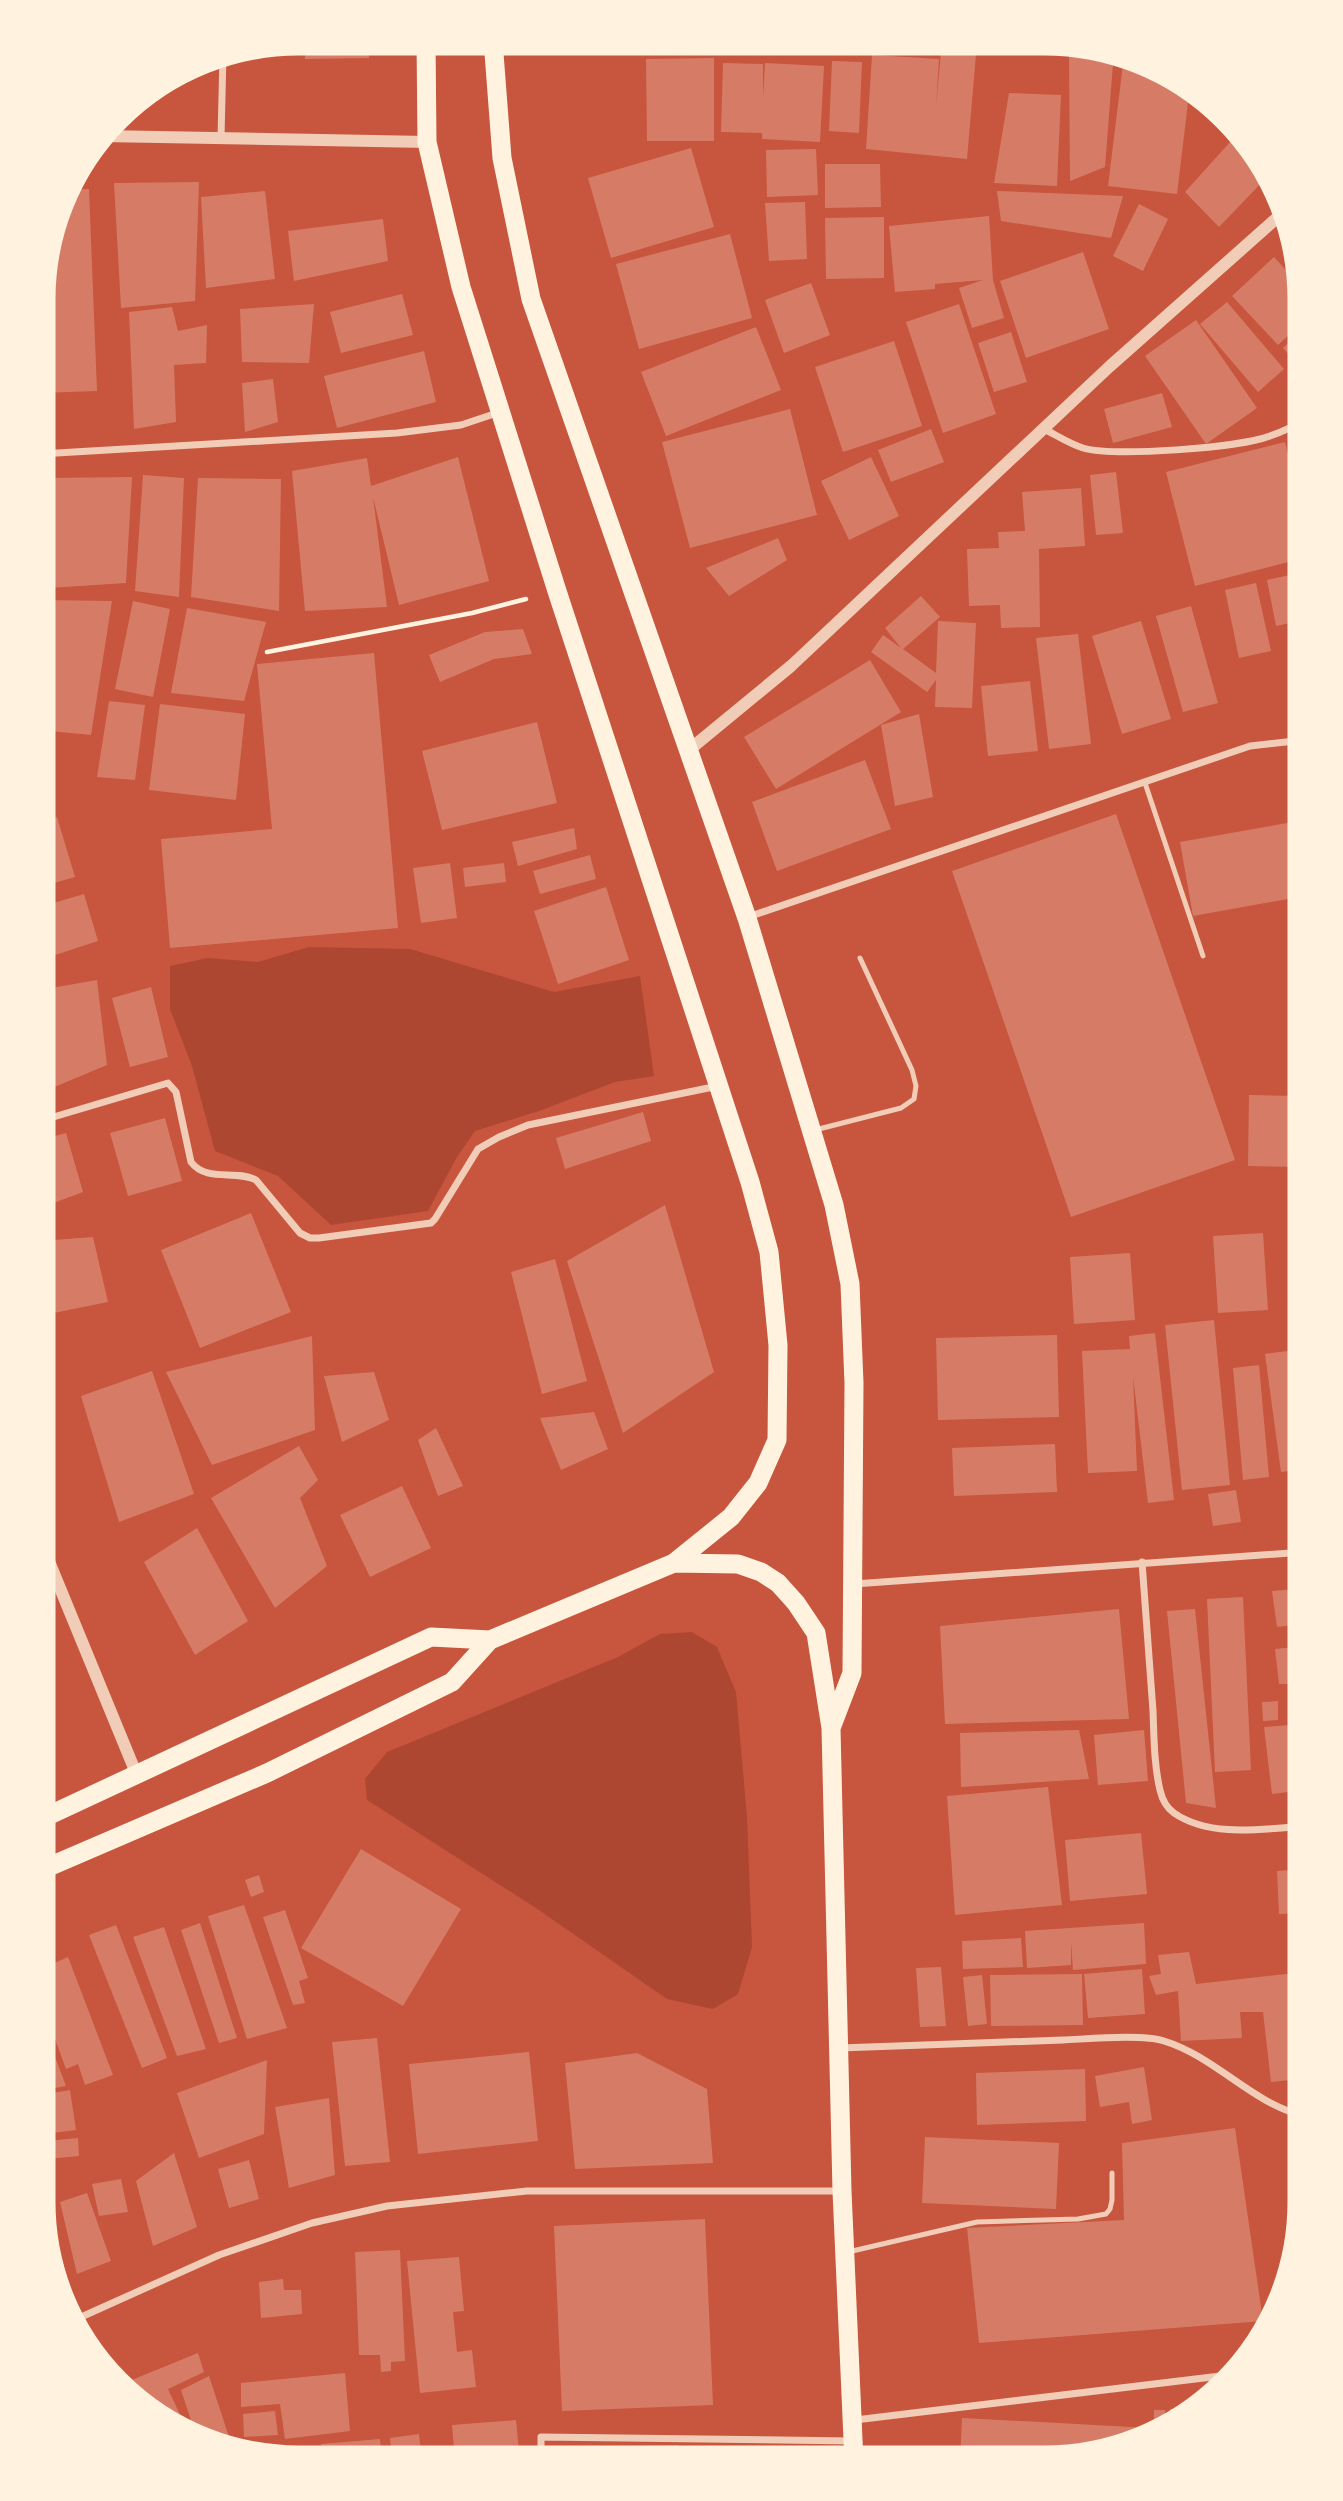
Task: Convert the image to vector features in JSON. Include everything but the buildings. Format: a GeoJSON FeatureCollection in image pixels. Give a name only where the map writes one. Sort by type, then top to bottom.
{"type":"FeatureCollection","features":[{"type":"Feature","properties":{"kind":"highway"},"geometry":{"type":"LineString","coordinates":[[51,1866],[267,1773],[452,1682],[490,1640],[674,1563],[731,1517],[758,1483],[777,1440],[779,1345],[769,1252],[750,1182],[461,287],[427,142],[426,51]]}},
{"type":"Feature","properties":{"kind":"highway"},"geometry":{"type":"LineString","coordinates":[[494,51],[502,158],[531,299],[747,918],[834,1205],[850,1284],[853,1383],[852,1673],[831,1728]]}},
{"type":"Feature","properties":{"kind":"highway"},"geometry":{"type":"LineString","coordinates":[[674,1563],[738,1564],[761,1572],[778,1583],[796,1603],[816,1633],[831,1728],[842,2191],[854,2450]]}},
{"type":"Feature","properties":{"kind":"highway"},"geometry":{"type":"LineString","coordinates":[[51,1814],[431,1637],[490,1640]]}},
{"type":"Feature","properties":{"kind":"street"},"geometry":{"type":"LineString","coordinates":[[221,138],[223,63]]}},
{"type":"Feature","properties":{"kind":"street"},"geometry":{"type":"LineString","coordinates":[[111,136],[427,142]]}},
{"type":"Feature","properties":{"kind":"street"},"geometry":{"type":"LineString","coordinates":[[689,750],[791,666],[1108,367],[1278,217]]}},
{"type":"Feature","properties":{"kind":"street"},"geometry":{"type":"LineString","coordinates":[[51,453],[397,433],[461,425],[500,411]]}},
{"type":"Feature","properties":{"kind":"street"},"geometry":{"type":"LineString","coordinates":[[1044,429],[1083,447],[1114,452],[1254,440],[1292,426]]}},
{"type":"Feature","properties":{"kind":"street"},"geometry":{"type":"LineString","coordinates":[[747,918],[1250,747],[1292,742]]}},
{"type":"Feature","properties":{"kind":"street"},"geometry":{"type":"LineString","coordinates":[[51,1118],[168,1083],[176,1092],[191,1161],[198,1170],[206,1174],[247,1175],[256,1180],[300,1233],[310,1238],[319,1238],[430,1223],[478,1149],[528,1125],[719,1086]]}},
{"type":"Feature","properties":{"kind":"street"},"geometry":{"type":"LineString","coordinates":[[851,1585],[1292,1553]]}},
{"type":"Feature","properties":{"kind":"street"},"geometry":{"type":"LineString","coordinates":[[1142,1562],[1154,1738],[1160,1791],[1165,1802],[1172,1811],[1188,1821],[1207,1825],[1245,1830],[1292,1827]]}},
{"type":"Feature","properties":{"kind":"street"},"geometry":{"type":"LineString","coordinates":[[51,1566],[136,1773]]}},
{"type":"Feature","properties":{"kind":"street"},"geometry":{"type":"LineString","coordinates":[[839,2049],[1104,2038],[1163,2041],[1213,2065],[1261,2099],[1292,2113]]}},
{"type":"Feature","properties":{"kind":"street"},"geometry":{"type":"LineString","coordinates":[[79,2318],[219,2255],[312,2223],[387,2206],[527,2191],[842,2191]]}},
{"type":"Feature","properties":{"kind":"street"},"geometry":{"type":"LineString","coordinates":[[854,2420],[1222,2376]]}},
{"type":"Feature","properties":{"kind":"street"},"geometry":{"type":"LineString","coordinates":[[541,2450],[541,2437],[854,2441]]}},
{"type":"Feature","properties":{"kind":"lane"},"geometry":{"type":"LineString","coordinates":[[1145,783],[1203,956]]}},
{"type":"Feature","properties":{"kind":"lane"},"geometry":{"type":"LineString","coordinates":[[812,1131],[901,1108],[915,1099],[916,1086],[912,1070],[860,958]]}},
{"type":"Feature","properties":{"kind":"lane"},"geometry":{"type":"LineString","coordinates":[[845,2252],[977,2222],[1078,2219],[1106,2214],[1112,2200],[1112,2173]]}},
{"type":"Feature","properties":{"kind":"path"},"geometry":{"type":"LineString","coordinates":[[267,652],[472,613],[557,591]]}},
{"type":"Feature","properties":{"kind":"shaded area"},"geometry":{"type":"Polygon","coordinates":[[[309,947],[410,949],[554,992],[640,976],[654,1076],[615,1082],[539,1111],[475,1131],[457,1157],[428,1211],[331,1225],[278,1176],[215,1151],[192,1066],[170,1009],[170,966],[208,958],[258,962],[309,947]]]}},
{"type":"Feature","properties":{"kind":"shaded area"},"geometry":{"type":"Polygon","coordinates":[[[692,1632],[717,1647],[736,1692],[747,1817],[752,1947],[738,1994],[713,2009],[667,1999],[536,1908],[367,1800],[365,1779],[387,1752],[618,1657],[660,1634],[692,1632]]]}}]}
